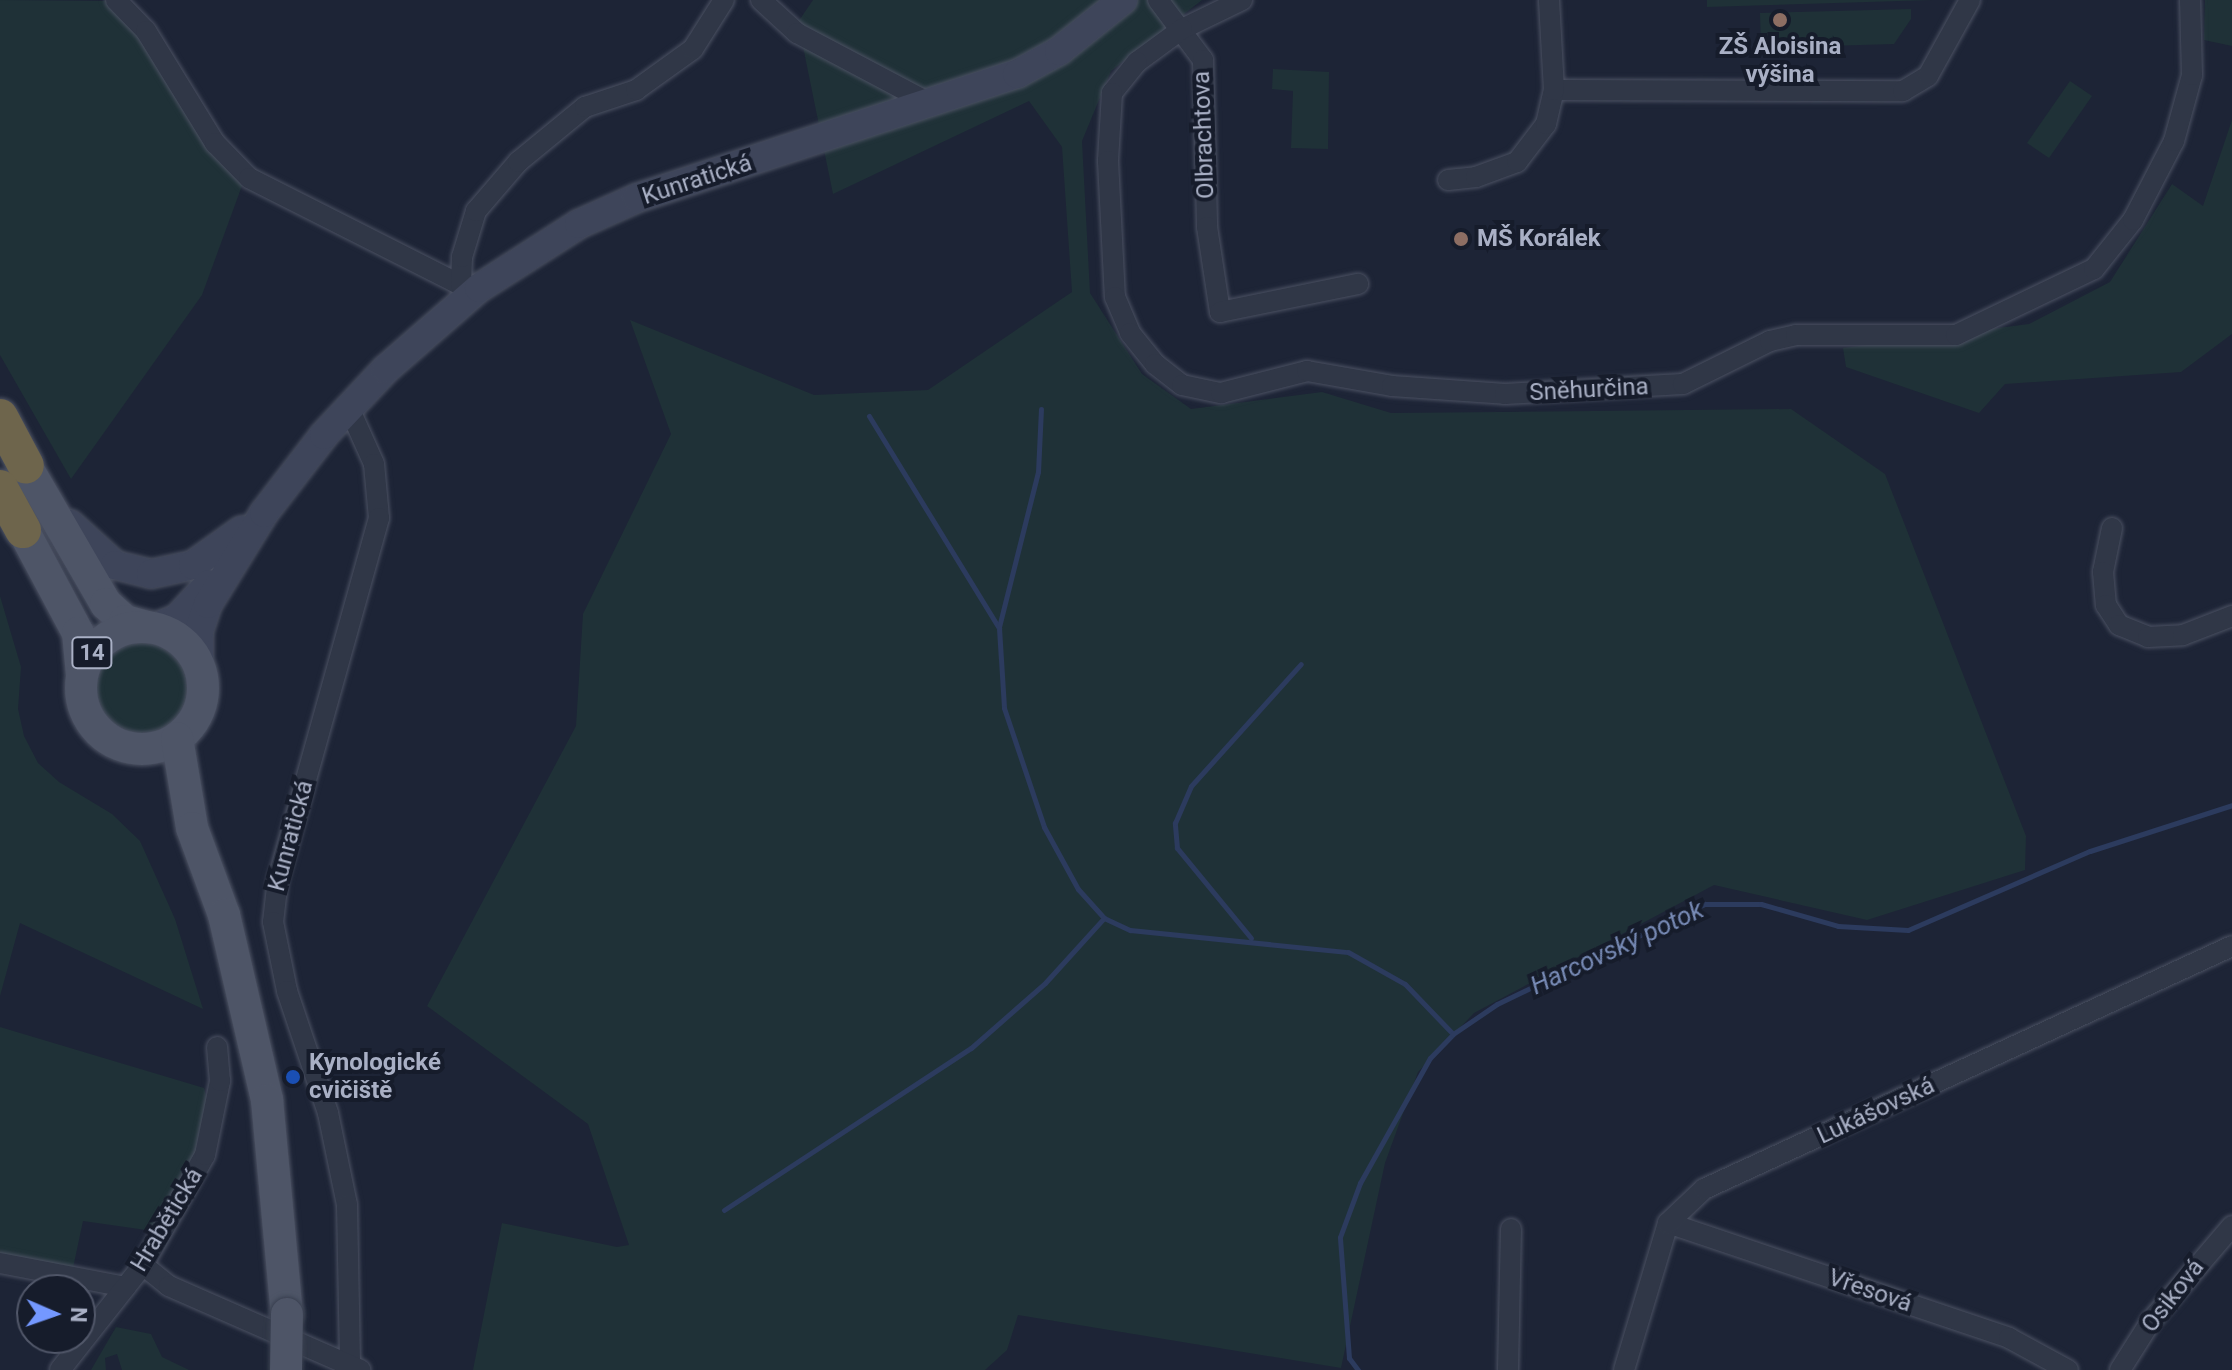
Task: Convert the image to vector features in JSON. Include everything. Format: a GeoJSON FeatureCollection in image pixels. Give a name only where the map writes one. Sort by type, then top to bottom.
{"type":"FeatureCollection","features":[{"type":"Feature","properties":{"kind":"highway","name":"14"},"geometry":{"type":"LineString","coordinates":[[0,417],[23,530]]}},
{"type":"Feature","properties":{"kind":"main road","name":"14"},"geometry":{"type":"LineString","coordinates":[[13,477],[106,604],[125,621],[176,637],[199,665]]}},
{"type":"Feature","properties":{"kind":"main road","name":"14"},"geometry":{"type":"LineString","coordinates":[[23,530],[78,633],[82,701],[93,725],[113,743],[139,750]]}},
{"type":"Feature","properties":{"kind":"main road","name":"Kunratická"},"geometry":{"type":"LineString","coordinates":[[82,675],[102,641],[119,631],[150,627]]}},
{"type":"Feature","properties":{"kind":"main road","name":"Kunratická"},"geometry":{"type":"LineString","coordinates":[[177,738],[194,721],[202,700],[199,665]]}},
{"type":"Feature","properties":{"kind":"main road"},"geometry":{"type":"LineString","coordinates":[[192,828],[139,750],[177,738],[192,828],[224,915],[267,1100],[287,1314],[286,1370]]}},
{"type":"Feature","properties":{"kind":"street"},"geometry":{"type":"LineString","coordinates":[[116,0],[146,31],[215,143],[249,178],[470,286],[476,211],[518,162],[585,107],[636,90],[693,49],[724,0]]}},
{"type":"Feature","properties":{"kind":"street"},"geometry":{"type":"LineString","coordinates":[[761,0],[797,33],[931,104]]}},
{"type":"Feature","properties":{"kind":"street","name":"Kunratická"},"geometry":{"type":"LineString","coordinates":[[150,627],[177,619],[226,567],[264,513],[349,408],[470,286],[579,224],[637,198],[931,104],[1040,63],[1123,0]]}},
{"type":"Feature","properties":{"kind":"street","name":"Olbrachtova"},"geometry":{"type":"LineString","coordinates":[[1158,0],[1203,60],[1207,227],[1220,312],[1358,284]]}},
{"type":"Feature","properties":{"kind":"street"},"geometry":{"type":"LineString","coordinates":[[1182,29],[1242,0]]}},
{"type":"Feature","properties":{"kind":"street"},"geometry":{"type":"LineString","coordinates":[[1448,180],[1476,177],[1517,162],[1546,124],[1554,90],[1549,0]]}},
{"type":"Feature","properties":{"kind":"street"},"geometry":{"type":"LineString","coordinates":[[1554,90],[1903,91],[1928,76],[1970,0]]}},
{"type":"Feature","properties":{"kind":"street","name":"Sněhurčina"},"geometry":{"type":"LineString","coordinates":[[1182,29],[1126,74],[1112,93],[1109,109],[1115,297],[1130,333],[1155,364],[1182,385],[1221,393],[1307,371],[1392,386],[1505,394],[1683,384],[1770,341],[1796,335],[1956,335],[2094,269],[2133,220],[2174,141],[2192,75],[2190,0]]}},
{"type":"Feature","properties":{"kind":"street","name":"Kunratická"},"geometry":{"type":"LineString","coordinates":[[349,408],[374,464],[379,518],[278,879],[273,922],[287,991],[328,1113],[347,1205],[355,1368]]}},
{"type":"Feature","properties":{"kind":"street"},"geometry":{"type":"LineString","coordinates":[[13,477],[86,544],[133,572],[185,568],[264,513]]}},
{"type":"Feature","properties":{"kind":"street"},"geometry":{"type":"LineString","coordinates":[[2112,528],[2103,572],[2106,605],[2119,625],[2148,637],[2183,635],[2232,616]]}},
{"type":"Feature","properties":{"kind":"street","name":"Kunratická"},"geometry":{"type":"LineString","coordinates":[[199,665],[199,631],[226,567]]}},
{"type":"Feature","properties":{"kind":"street","name":"Lukášovská"},"geometry":{"type":"LineString","coordinates":[[1624,1370],[1668,1223],[1704,1189],[2232,946]]}},
{"type":"Feature","properties":{"kind":"street","name":"Hrabětická"},"geometry":{"type":"LineString","coordinates":[[60,1370],[143,1265],[205,1155],[220,1081],[217,1047]]}},
{"type":"Feature","properties":{"kind":"street","name":"Vřesová"},"geometry":{"type":"LineString","coordinates":[[1668,1223],[2009,1338],[2068,1370]]}},
{"type":"Feature","properties":{"kind":"street","name":"Osiková"},"geometry":{"type":"LineString","coordinates":[[2120,1370],[2151,1321],[2232,1226]]}},
{"type":"Feature","properties":{"kind":"street"},"geometry":{"type":"LineString","coordinates":[[1508,1370],[1511,1229]]}},
{"type":"Feature","properties":{"kind":"street"},"geometry":{"type":"LineString","coordinates":[[0,1263],[126,1287]]}},
{"type":"Feature","properties":{"kind":"street"},"geometry":{"type":"LineString","coordinates":[[143,1265],[169,1286],[355,1368]]}},
{"type":"Feature","properties":{"kind":"shaded area"},"geometry":{"type":"Polygon","coordinates":[[[0,0],[109,1],[133,26],[243,183],[202,295],[71,479],[0,355],[0,0]]]}},
{"type":"Feature","properties":{"kind":"shaded area"},"geometry":{"type":"Polygon","coordinates":[[[813,0],[1202,0],[1111,71],[1082,141],[1090,293],[1142,374],[1191,409],[1322,392],[1391,413],[1791,409],[1885,474],[2026,836],[2025,870],[1867,920],[1714,885],[1474,1013],[1418,1072],[1385,1163],[1341,1368],[1018,1315],[1007,1350],[985,1370],[473,1370],[502,1223],[617,1247],[629,1245],[588,1124],[427,1006],[576,726],[583,614],[671,434],[630,320],[814,395],[928,390],[1072,292],[1062,147],[1029,101],[833,194],[798,22],[813,0]]]}},
{"type":"Feature","properties":{"kind":"shaded area"},"geometry":{"type":"Polygon","coordinates":[[[1707,0],[1933,0],[1707,7],[1707,0]]]}},
{"type":"Feature","properties":{"kind":"shaded area"},"geometry":{"type":"Polygon","coordinates":[[[2205,0],[2232,0],[2232,46],[2204,40],[2205,0]]]}},
{"type":"Feature","properties":{"kind":"shaded area"},"geometry":{"type":"Polygon","coordinates":[[[1911,9],[1911,19],[1894,44],[1761,48],[1760,13],[1911,9]]]}},
{"type":"Feature","properties":{"kind":"shaded area"},"geometry":{"type":"Polygon","coordinates":[[[1273,69],[1329,72],[1328,149],[1291,148],[1293,91],[1272,89],[1273,69]]]}},
{"type":"Feature","properties":{"kind":"shaded area"},"geometry":{"type":"Polygon","coordinates":[[[2070,81],[2092,96],[2049,158],[2027,143],[2070,81]]]}},
{"type":"Feature","properties":{"kind":"shaded area"},"geometry":{"type":"Polygon","coordinates":[[[2232,120],[2232,334],[2181,372],[2005,384],[1979,413],[1846,367],[1843,348],[2029,324],[2110,282],[2172,184],[2203,206],[2232,120]]]}},
{"type":"Feature","properties":{"kind":"shaded area"},"geometry":{"type":"Polygon","coordinates":[[[0,596],[21,667],[18,709],[24,736],[38,763],[59,782],[112,814],[140,841],[175,919],[203,1009],[20,923],[0,996],[0,596]]]}},
{"type":"Feature","properties":{"kind":"shaded area"},"geometry":{"type":"Polygon","coordinates":[[[141,639],[160,642],[176,653],[187,669],[190,688],[187,707],[176,723],[160,734],[141,737],[122,734],[106,723],[95,707],[92,688],[95,669],[106,653],[122,642],[141,639]]]}},
{"type":"Feature","properties":{"kind":"shaded area"},"geometry":{"type":"Polygon","coordinates":[[[0,1027],[204,1088],[209,1109],[197,1150],[153,1231],[83,1221],[73,1268],[0,1256],[0,1027]]]}},
{"type":"Feature","properties":{"kind":"shaded area"},"geometry":{"type":"Polygon","coordinates":[[[116,1327],[151,1334],[162,1357],[189,1370],[122,1370],[117,1354],[105,1358],[106,1370],[91,1370],[116,1327]]]}},
{"type":"Feature","properties":{"kind":"waterway"},"geometry":{"type":"LineString","coordinates":[[999,627],[1038,472],[1041,409]]}},
{"type":"Feature","properties":{"kind":"waterway"},"geometry":{"type":"LineString","coordinates":[[869,416],[999,628],[1004,708],[1044,827],[1078,889],[1104,918],[1130,930],[1348,952],[1405,984],[1453,1034]]}},
{"type":"Feature","properties":{"kind":"waterway"},"geometry":{"type":"LineString","coordinates":[[1251,938],[1177,848],[1175,823],[1191,786],[1301,664]]}},
{"type":"Feature","properties":{"kind":"waterway","name":"Harcovský potok"},"geometry":{"type":"LineString","coordinates":[[1358,1370],[1349,1358],[1340,1237],[1360,1183],[1430,1058],[1453,1034],[1497,1004],[1705,904],[1761,904],[1838,926],[1908,930],[2090,851],[2232,805]]}},
{"type":"Feature","properties":{"kind":"waterway"},"geometry":{"type":"LineString","coordinates":[[724,1210],[971,1048],[1045,983],[1104,918]]}},
{"type":"Feature","properties":{"kind":"place","name":"ZŠ Aloisina výšina"},"geometry":{"type":"Point","coordinates":[1780,20]}},
{"type":"Feature","properties":{"kind":"place","name":"MŠ Korálek"},"geometry":{"type":"Point","coordinates":[1461,239]}},
{"type":"Feature","properties":{"kind":"place","name":"Kynologické cvičiště"},"geometry":{"type":"Point","coordinates":[293,1077]}}]}
